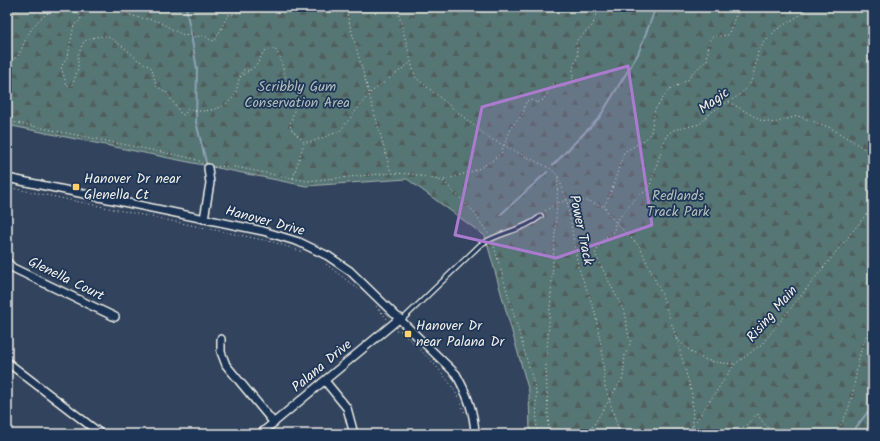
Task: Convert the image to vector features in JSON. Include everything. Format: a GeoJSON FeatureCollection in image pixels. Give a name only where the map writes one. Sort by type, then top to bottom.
{"type":"FeatureCollection","features":[{"type":"Feature","properties":{"kind":"street"},"geometry":{"type":"LineString","coordinates":[[204,219],[209,195],[208,168]]}},
{"type":"Feature","properties":{"kind":"street","name":"Hanover Drive"},"geometry":{"type":"LineString","coordinates":[[7,178],[263,231],[299,242],[328,256],[350,271],[456,374],[472,407],[475,434]]}},
{"type":"Feature","properties":{"kind":"street","name":"Glenella Court"},"geometry":{"type":"LineString","coordinates":[[7,262],[13,268],[115,317]]}},
{"type":"Feature","properties":{"kind":"street","name":"Palana Drive"},"geometry":{"type":"LineString","coordinates":[[260,434],[401,319]]}},
{"type":"Feature","properties":{"kind":"street"},"geometry":{"type":"LineString","coordinates":[[221,338],[221,352],[226,365],[274,423]]}},
{"type":"Feature","properties":{"kind":"street"},"geometry":{"type":"LineString","coordinates":[[7,362],[101,434]]}},
{"type":"Feature","properties":{"kind":"street"},"geometry":{"type":"LineString","coordinates":[[325,381],[347,408],[354,434]]}},
{"type":"Feature","properties":{"kind":"lane"},"geometry":{"type":"LineString","coordinates":[[401,319],[480,245],[492,238],[532,224],[542,216]]}},
{"type":"Feature","properties":{"kind":"path"},"geometry":{"type":"LineString","coordinates":[[7,27],[8,20],[20,7]]}},
{"type":"Feature","properties":{"kind":"path"},"geometry":{"type":"LineString","coordinates":[[8,58],[14,59],[18,56],[27,36],[37,22],[52,9],[65,7],[80,15],[81,20],[74,25],[68,56],[61,67],[67,86],[73,84],[78,68],[78,55],[84,41],[95,37],[106,36],[124,47],[138,60],[152,68],[156,86],[166,92],[181,114],[184,114],[188,109],[197,112],[228,103],[234,95],[243,70],[250,70]]}},
{"type":"Feature","properties":{"kind":"path"},"geometry":{"type":"LineString","coordinates":[[112,7],[124,10],[129,15],[159,22],[173,32],[191,37],[205,36],[210,40],[215,41],[228,15],[243,12],[251,7]]}},
{"type":"Feature","properties":{"kind":"path"},"geometry":{"type":"LineString","coordinates":[[170,7],[174,10],[183,7]]}},
{"type":"Feature","properties":{"kind":"path"},"geometry":{"type":"LineString","coordinates":[[345,7],[370,93],[391,174]]}},
{"type":"Feature","properties":{"kind":"path"},"geometry":{"type":"LineString","coordinates":[[397,7],[405,32],[414,77],[489,138],[551,169],[558,176],[546,368],[549,434]]}},
{"type":"Feature","properties":{"kind":"path"},"geometry":{"type":"LineString","coordinates":[[442,181],[476,170],[492,161],[502,153],[512,126],[523,114],[526,102],[531,100],[537,103],[543,100],[554,84],[561,87],[567,86],[573,78],[573,68],[578,56],[576,41],[592,26],[600,7]]}},
{"type":"Feature","properties":{"kind":"path"},"geometry":{"type":"LineString","coordinates":[[604,207],[610,195],[624,152],[646,139],[651,132],[655,109],[669,90],[688,80],[692,72],[702,66],[707,60],[709,41],[712,37],[728,35],[739,7]]}},
{"type":"Feature","properties":{"kind":"path","name":"Magic"},"geometry":{"type":"LineString","coordinates":[[615,222],[632,202],[649,188],[666,136],[674,130],[700,124],[710,113],[729,102],[749,86],[753,76],[758,52],[764,43],[776,30],[800,15],[808,7]]}},
{"type":"Feature","properties":{"kind":"path"},"geometry":{"type":"LineString","coordinates":[[240,77],[256,66],[266,50],[275,49],[278,52],[285,76],[288,80],[294,82],[298,98],[290,124],[291,129],[304,142],[312,142],[340,131],[370,93],[410,63]]}},
{"type":"Feature","properties":{"kind":"path"},"geometry":{"type":"LineString","coordinates":[[7,53],[7,61]]}},
{"type":"Feature","properties":{"kind":"path"},"geometry":{"type":"LineString","coordinates":[[729,102],[762,121],[774,123],[798,116],[831,128],[873,154]]}},
{"type":"Feature","properties":{"kind":"path"},"geometry":{"type":"LineString","coordinates":[[7,121],[191,158],[202,162],[203,168],[230,166],[306,181],[391,174],[412,174],[442,181],[472,210],[492,238],[536,391],[537,434]]}},
{"type":"Feature","properties":{"kind":"path"},"geometry":{"type":"LineString","coordinates":[[293,178],[304,142]]}},
{"type":"Feature","properties":{"kind":"path","name":"Power Track"},"geometry":{"type":"LineString","coordinates":[[558,176],[567,201],[578,266],[595,312],[602,351],[605,386],[620,434]]}},
{"type":"Feature","properties":{"kind":"path"},"geometry":{"type":"LineString","coordinates":[[7,186],[273,242],[305,253]]}},
{"type":"Feature","properties":{"kind":"path"},"geometry":{"type":"LineString","coordinates":[[542,216],[545,210],[557,203],[567,201],[589,201],[604,207],[615,222],[640,248],[662,295],[676,337],[692,394],[693,426]]}},
{"type":"Feature","properties":{"kind":"path","name":"Rising Main"},"geometry":{"type":"LineString","coordinates":[[687,434],[735,364],[762,344],[873,206]]}},
{"type":"Feature","properties":{"kind":"path"},"geometry":{"type":"LineString","coordinates":[[588,434],[623,378],[625,355],[631,342],[626,328],[627,320],[625,313],[595,254],[603,239],[614,232],[615,222]]}},
{"type":"Feature","properties":{"kind":"path"},"geometry":{"type":"LineString","coordinates":[[323,262],[363,293]]}},
{"type":"Feature","properties":{"kind":"path"},"geometry":{"type":"LineString","coordinates":[[374,305],[387,319]]}},
{"type":"Feature","properties":{"kind":"path"},"geometry":{"type":"LineString","coordinates":[[833,434],[840,427],[850,407],[863,346],[873,325]]}},
{"type":"Feature","properties":{"kind":"path"},"geometry":{"type":"LineString","coordinates":[[393,328],[394,330],[401,331],[443,374],[456,391],[466,418]]}},
{"type":"Feature","properties":{"kind":"path"},"geometry":{"type":"LineString","coordinates":[[676,337],[691,353],[706,361],[735,364]]}},
{"type":"Feature","properties":{"kind":"path"},"geometry":{"type":"LineString","coordinates":[[733,434],[744,427],[758,414],[759,419],[772,434]]}},
{"type":"Feature","properties":{"kind":"path"},"geometry":{"type":"LineString","coordinates":[[467,426],[467,434]]}},
{"type":"Feature","properties":{"kind":"highlighted area"},"geometry":{"type":"Polygon","coordinates":[[[628,66],[652,225],[556,258],[455,235],[482,107],[628,66]]]}},
{"type":"Feature","properties":{"kind":"green space","name":"Redlands Track Park"},"geometry":{"type":"Polygon","coordinates":[[[7,7],[873,7],[873,434],[530,434],[529,392],[485,236],[407,179],[306,186],[7,125],[7,7]]]}},
{"type":"Feature","properties":{"kind":"waterway"},"geometry":{"type":"LineString","coordinates":[[186,7],[197,69],[196,122],[207,166]]}},
{"type":"Feature","properties":{"kind":"waterway"},"geometry":{"type":"LineString","coordinates":[[553,165],[599,118],[638,54],[656,7]]}},
{"type":"Feature","properties":{"kind":"waterway"},"geometry":{"type":"LineString","coordinates":[[500,215],[547,172]]}},
{"type":"Feature","properties":{"kind":"waterway"},"geometry":{"type":"LineString","coordinates":[[851,434],[873,405]]}},
{"type":"Feature","properties":{"kind":"place","name":"Hanover Dr near Glenella Ct"},"geometry":{"type":"Point","coordinates":[76,187]}},
{"type":"Feature","properties":{"kind":"place","name":"Hanover Dr near Palana Dr"},"geometry":{"type":"Point","coordinates":[408,334]}},
{"type":"Feature","properties":{"kind":"park label","name":"Scribbly Gum Conservation Area"},"geometry":{"type":"Point","coordinates":[297,96]}}]}
